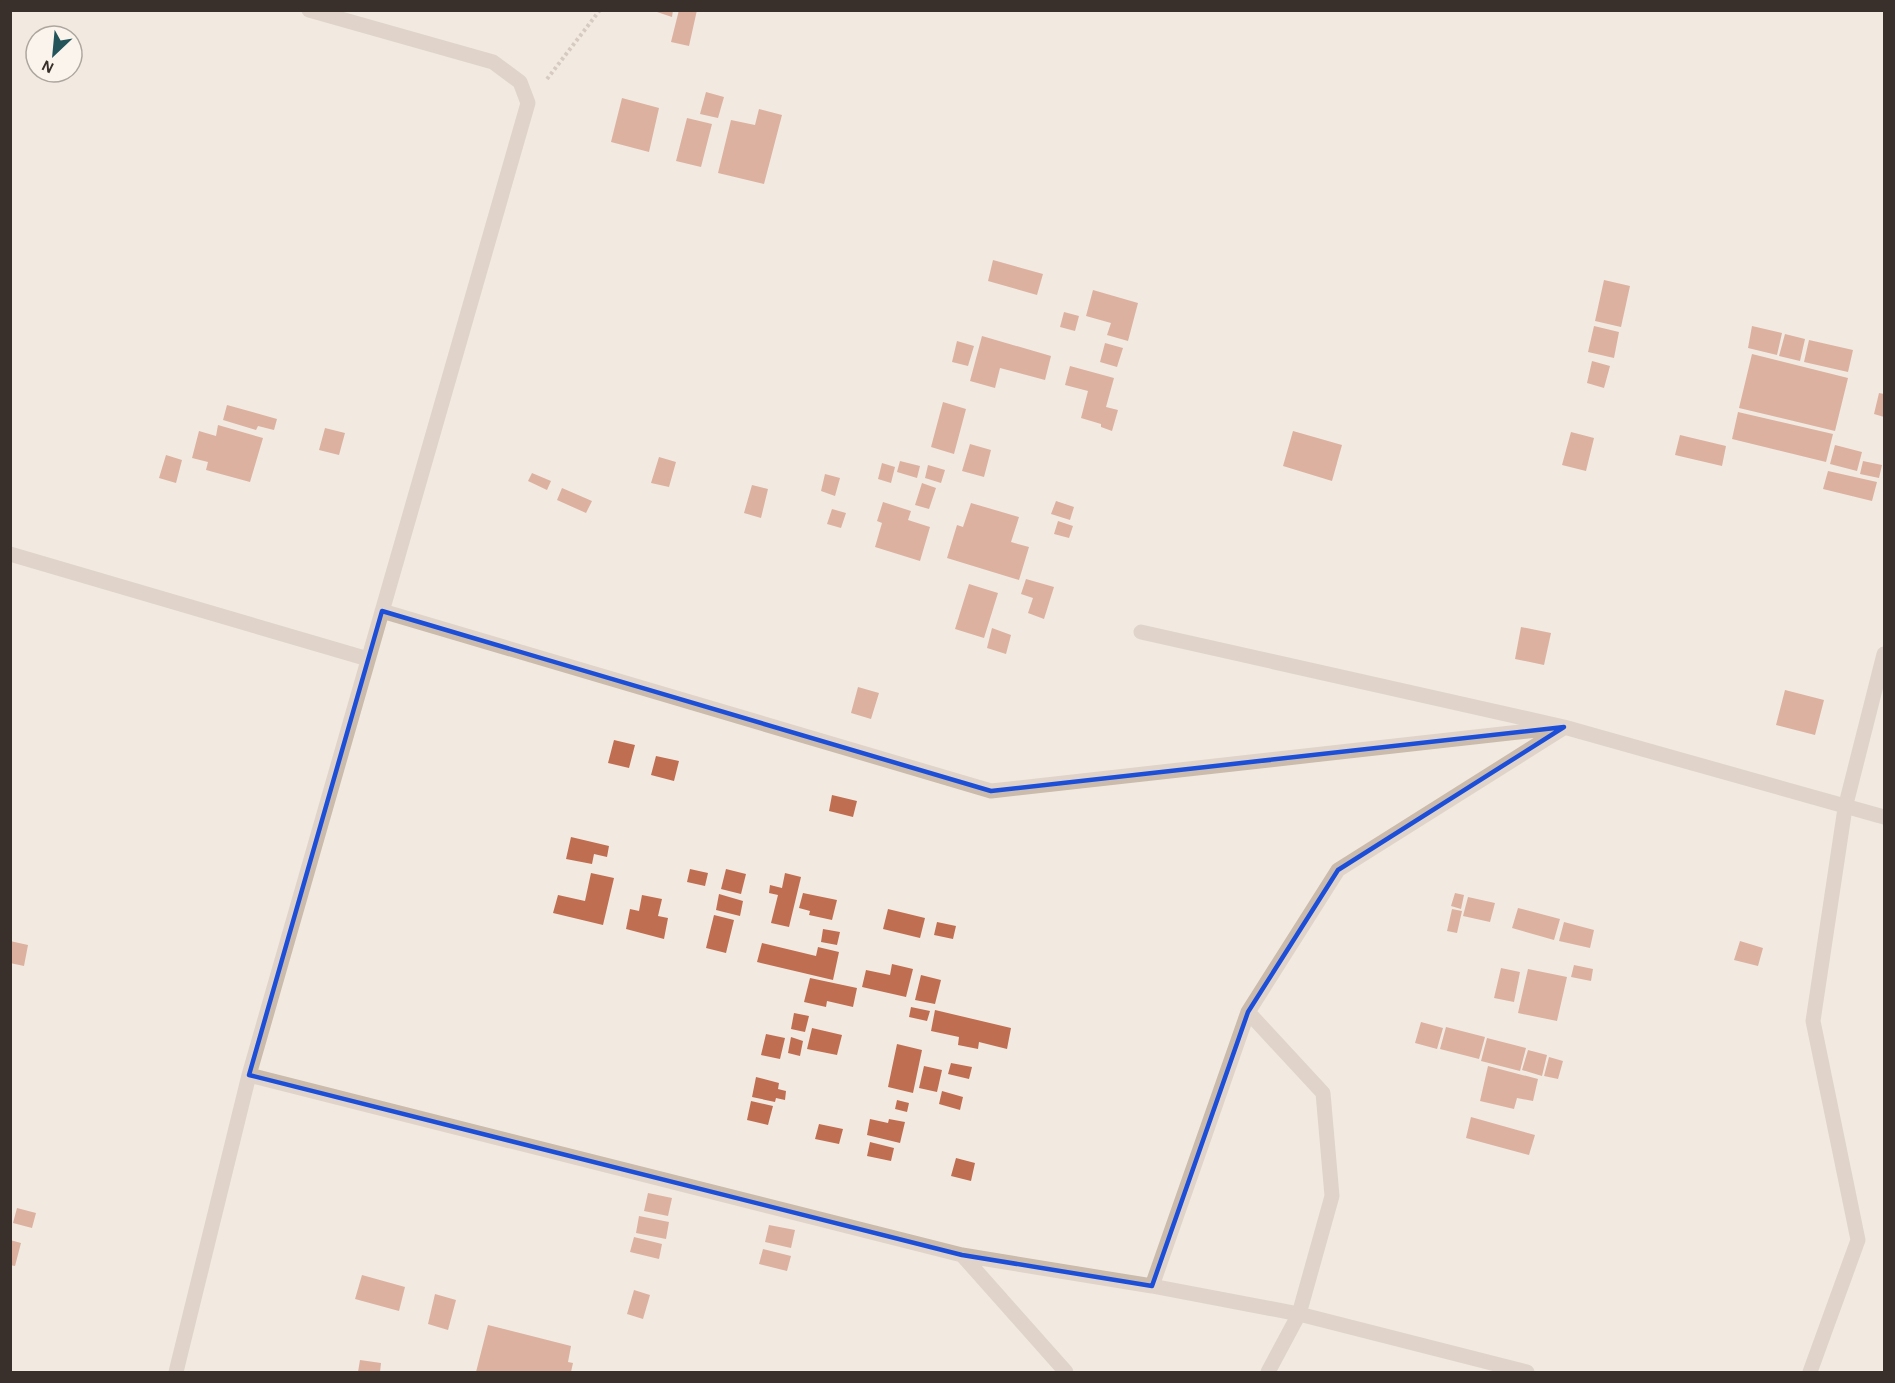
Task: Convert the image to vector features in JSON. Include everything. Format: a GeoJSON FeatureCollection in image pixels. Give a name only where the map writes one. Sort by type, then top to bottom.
{"type":"FeatureCollection","features":[{"type":"Feature","properties":{"kind":"street"},"geometry":{"type":"LineString","coordinates":[[176,1372],[249,1075],[528,103],[520,82],[494,62],[309,10]]}},
{"type":"Feature","properties":{"kind":"street"},"geometry":{"type":"LineString","coordinates":[[10,554],[368,659]]}},
{"type":"Feature","properties":{"kind":"street"},"geometry":{"type":"LineString","coordinates":[[382,611],[991,791],[1564,727]]}},
{"type":"Feature","properties":{"kind":"street"},"geometry":{"type":"LineString","coordinates":[[1141,632],[1564,727],[1845,808],[1884,817]]}},
{"type":"Feature","properties":{"kind":"street"},"geometry":{"type":"LineString","coordinates":[[1810,1372],[1858,1240],[1813,1021],[1845,808],[1884,654]]}},
{"type":"Feature","properties":{"kind":"street"},"geometry":{"type":"LineString","coordinates":[[1152,1286],[1248,1012],[1338,870],[1564,727]]}},
{"type":"Feature","properties":{"kind":"street"},"geometry":{"type":"LineString","coordinates":[[1248,1012],[1323,1092],[1332,1196],[1299,1314],[1268,1372]]}},
{"type":"Feature","properties":{"kind":"street"},"geometry":{"type":"LineString","coordinates":[[249,1075],[962,1255],[1152,1286],[1299,1314],[1527,1372]]}},
{"type":"Feature","properties":{"kind":"street"},"geometry":{"type":"LineString","coordinates":[[962,1255],[1066,1372]]}},
{"type":"Feature","properties":{"kind":"path"},"geometry":{"type":"LineString","coordinates":[[528,103],[600,10]]}},
{"type":"Feature","properties":{"kind":"highlighted area"},"geometry":{"type":"Polygon","coordinates":[[[382,611],[991,791],[1564,727],[1338,870],[1248,1012],[1152,1286],[962,1255],[249,1075],[382,611]]]}},
{"type":"Feature","properties":{"kind":"building"},"geometry":{"type":"Polygon","coordinates":[[[651,10],[673,10],[672,17],[651,10]]]}},
{"type":"Feature","properties":{"kind":"building"},"geometry":{"type":"Polygon","coordinates":[[[679,10],[697,10],[689,46],[671,42],[679,10]]]}},
{"type":"Feature","properties":{"kind":"building"},"geometry":{"type":"Polygon","coordinates":[[[706,92],[724,97],[718,118],[700,114],[706,92]]]}},
{"type":"Feature","properties":{"kind":"building"},"geometry":{"type":"Polygon","coordinates":[[[622,98],[659,108],[649,152],[611,142],[622,98]]]}},
{"type":"Feature","properties":{"kind":"building"},"geometry":{"type":"Polygon","coordinates":[[[759,109],[782,115],[764,184],[718,173],[731,120],[755,125],[759,109]]]}},
{"type":"Feature","properties":{"kind":"building"},"geometry":{"type":"Polygon","coordinates":[[[687,118],[712,124],[701,167],[676,161],[687,118]]]}},
{"type":"Feature","properties":{"kind":"building"},"geometry":{"type":"Polygon","coordinates":[[[993,260],[1043,274],[1037,295],[988,281],[993,260]]]}},
{"type":"Feature","properties":{"kind":"building"},"geometry":{"type":"Polygon","coordinates":[[[1604,280],[1630,286],[1621,327],[1595,321],[1604,280]]]}},
{"type":"Feature","properties":{"kind":"building"},"geometry":{"type":"Polygon","coordinates":[[[1093,290],[1138,303],[1128,341],[1107,335],[1111,323],[1086,316],[1093,290]]]}},
{"type":"Feature","properties":{"kind":"building"},"geometry":{"type":"Polygon","coordinates":[[[1064,312],[1079,316],[1075,331],[1060,327],[1064,312]]]}},
{"type":"Feature","properties":{"kind":"building"},"geometry":{"type":"Polygon","coordinates":[[[1594,326],[1619,332],[1614,358],[1588,352],[1594,326]]]}},
{"type":"Feature","properties":{"kind":"building"},"geometry":{"type":"Polygon","coordinates":[[[1752,326],[1782,333],[1777,355],[1748,348],[1752,326]]]}},
{"type":"Feature","properties":{"kind":"building"},"geometry":{"type":"Polygon","coordinates":[[[1785,334],[1805,339],[1800,361],[1779,356],[1785,334]]]}},
{"type":"Feature","properties":{"kind":"building"},"geometry":{"type":"Polygon","coordinates":[[[982,336],[1051,356],[1045,380],[1000,368],[995,388],[970,381],[982,336]]]}},
{"type":"Feature","properties":{"kind":"building"},"geometry":{"type":"Polygon","coordinates":[[[1809,340],[1853,350],[1848,372],[1804,362],[1809,340]]]}},
{"type":"Feature","properties":{"kind":"building"},"geometry":{"type":"Polygon","coordinates":[[[957,341],[974,346],[968,366],[952,362],[957,341]]]}},
{"type":"Feature","properties":{"kind":"building"},"geometry":{"type":"Polygon","coordinates":[[[1105,343],[1123,348],[1117,367],[1100,362],[1105,343]]]}},
{"type":"Feature","properties":{"kind":"building"},"geometry":{"type":"Polygon","coordinates":[[[1752,354],[1848,378],[1835,431],[1739,408],[1752,354]]]}},
{"type":"Feature","properties":{"kind":"building"},"geometry":{"type":"Polygon","coordinates":[[[1592,361],[1610,366],[1604,388],[1587,383],[1592,361]]]}},
{"type":"Feature","properties":{"kind":"building"},"geometry":{"type":"Polygon","coordinates":[[[1070,366],[1114,378],[1106,407],[1118,410],[1112,431],[1101,427],[1101,424],[1081,418],[1088,391],[1065,385],[1070,366]]]}},
{"type":"Feature","properties":{"kind":"building"},"geometry":{"type":"Polygon","coordinates":[[[1879,393],[1884,394],[1884,417],[1874,414],[1879,393]]]}},
{"type":"Feature","properties":{"kind":"building"},"geometry":{"type":"Polygon","coordinates":[[[943,402],[966,409],[954,454],[931,447],[943,402]]]}},
{"type":"Feature","properties":{"kind":"building"},"geometry":{"type":"Polygon","coordinates":[[[227,405],[277,419],[274,430],[258,426],[256,430],[223,420],[227,405]]]}},
{"type":"Feature","properties":{"kind":"building"},"geometry":{"type":"Polygon","coordinates":[[[1738,412],[1833,434],[1826,462],[1732,439],[1738,412]]]}},
{"type":"Feature","properties":{"kind":"building"},"geometry":{"type":"Polygon","coordinates":[[[218,425],[263,438],[250,482],[206,470],[208,462],[192,458],[199,431],[216,436],[218,425]]]}},
{"type":"Feature","properties":{"kind":"building"},"geometry":{"type":"Polygon","coordinates":[[[325,428],[345,433],[339,455],[319,450],[325,428]]]}},
{"type":"Feature","properties":{"kind":"building"},"geometry":{"type":"Polygon","coordinates":[[[1293,431],[1342,445],[1332,481],[1283,466],[1293,431]]]}},
{"type":"Feature","properties":{"kind":"building"},"geometry":{"type":"Polygon","coordinates":[[[1571,432],[1594,438],[1586,471],[1562,465],[1571,432]]]}},
{"type":"Feature","properties":{"kind":"building"},"geometry":{"type":"Polygon","coordinates":[[[1680,435],[1726,446],[1722,466],[1675,455],[1680,435]]]}},
{"type":"Feature","properties":{"kind":"building"},"geometry":{"type":"Polygon","coordinates":[[[970,444],[991,450],[984,477],[962,471],[970,444]]]}},
{"type":"Feature","properties":{"kind":"building"},"geometry":{"type":"Polygon","coordinates":[[[1835,445],[1862,452],[1857,471],[1830,464],[1835,445]]]}},
{"type":"Feature","properties":{"kind":"building"},"geometry":{"type":"Polygon","coordinates":[[[166,455],[182,460],[176,483],[159,478],[166,455]]]}},
{"type":"Feature","properties":{"kind":"building"},"geometry":{"type":"Polygon","coordinates":[[[659,457],[676,462],[669,487],[651,483],[659,457]]]}},
{"type":"Feature","properties":{"kind":"building"},"geometry":{"type":"Polygon","coordinates":[[[900,461],[920,466],[917,478],[897,472],[900,461]]]}},
{"type":"Feature","properties":{"kind":"building"},"geometry":{"type":"Polygon","coordinates":[[[1863,461],[1882,465],[1879,478],[1860,474],[1863,461]]]}},
{"type":"Feature","properties":{"kind":"building"},"geometry":{"type":"Polygon","coordinates":[[[882,463],[895,467],[891,483],[878,479],[882,463]]]}},
{"type":"Feature","properties":{"kind":"building"},"geometry":{"type":"Polygon","coordinates":[[[928,465],[945,470],[941,483],[925,478],[928,465]]]}},
{"type":"Feature","properties":{"kind":"building"},"geometry":{"type":"Polygon","coordinates":[[[1828,471],[1877,482],[1872,501],[1823,489],[1828,471]]]}},
{"type":"Feature","properties":{"kind":"building"},"geometry":{"type":"Polygon","coordinates":[[[532,473],[551,481],[547,490],[528,481],[532,473]]]}},
{"type":"Feature","properties":{"kind":"building"},"geometry":{"type":"Polygon","coordinates":[[[825,474],[840,478],[835,496],[821,491],[825,474]]]}},
{"type":"Feature","properties":{"kind":"building"},"geometry":{"type":"Polygon","coordinates":[[[922,483],[936,488],[929,509],[915,505],[922,483]]]}},
{"type":"Feature","properties":{"kind":"building"},"geometry":{"type":"Polygon","coordinates":[[[752,485],[768,489],[761,518],[744,513],[752,485]]]}},
{"type":"Feature","properties":{"kind":"building"},"geometry":{"type":"Polygon","coordinates":[[[562,488],[592,501],[586,513],[557,500],[562,488]]]}},
{"type":"Feature","properties":{"kind":"building"},"geometry":{"type":"Polygon","coordinates":[[[1056,501],[1074,507],[1070,520],[1051,514],[1056,501]]]}},
{"type":"Feature","properties":{"kind":"building"},"geometry":{"type":"Polygon","coordinates":[[[883,502],[911,511],[908,520],[930,527],[920,561],[875,547],[882,523],[877,521],[883,502]]]}},
{"type":"Feature","properties":{"kind":"building"},"geometry":{"type":"Polygon","coordinates":[[[971,503],[1019,517],[1011,542],[1029,547],[1019,580],[947,558],[957,525],[963,527],[971,503]]]}},
{"type":"Feature","properties":{"kind":"building"},"geometry":{"type":"Polygon","coordinates":[[[832,509],[846,513],[841,528],[827,524],[832,509]]]}},
{"type":"Feature","properties":{"kind":"building"},"geometry":{"type":"Polygon","coordinates":[[[1058,521],[1073,526],[1069,538],[1054,534],[1058,521]]]}},
{"type":"Feature","properties":{"kind":"building"},"geometry":{"type":"Polygon","coordinates":[[[1026,579],[1054,587],[1044,619],[1028,613],[1033,598],[1021,594],[1026,579]]]}},
{"type":"Feature","properties":{"kind":"building"},"geometry":{"type":"Polygon","coordinates":[[[969,584],[998,593],[984,638],[955,629],[969,584]]]}},
{"type":"Feature","properties":{"kind":"building"},"geometry":{"type":"Polygon","coordinates":[[[1521,627],[1551,633],[1544,665],[1515,659],[1521,627]]]}},
{"type":"Feature","properties":{"kind":"building"},"geometry":{"type":"Polygon","coordinates":[[[992,628],[1011,635],[1006,654],[987,648],[992,628]]]}},
{"type":"Feature","properties":{"kind":"building"},"geometry":{"type":"Polygon","coordinates":[[[858,687],[879,693],[871,719],[851,713],[858,687]]]}},
{"type":"Feature","properties":{"kind":"building"},"geometry":{"type":"Polygon","coordinates":[[[1785,690],[1824,700],[1815,735],[1776,725],[1785,690]]]}},
{"type":"Feature","properties":{"kind":"building"},"geometry":{"type":"Polygon","coordinates":[[[614,740],[635,745],[629,768],[608,763],[614,740]]]}},
{"type":"Feature","properties":{"kind":"building"},"geometry":{"type":"Polygon","coordinates":[[[656,756],[679,761],[674,781],[651,775],[656,756]]]}},
{"type":"Feature","properties":{"kind":"building"},"geometry":{"type":"Polygon","coordinates":[[[832,795],[857,801],[853,817],[829,811],[832,795]]]}},
{"type":"Feature","properties":{"kind":"building"},"geometry":{"type":"Polygon","coordinates":[[[571,837],[609,846],[607,857],[594,854],[592,864],[566,859],[571,837]]]}},
{"type":"Feature","properties":{"kind":"building"},"geometry":{"type":"Polygon","coordinates":[[[690,869],[708,873],[705,886],[687,882],[690,869]]]}},
{"type":"Feature","properties":{"kind":"building"},"geometry":{"type":"Polygon","coordinates":[[[726,869],[746,874],[741,894],[721,889],[726,869]]]}},
{"type":"Feature","properties":{"kind":"building"},"geometry":{"type":"Polygon","coordinates":[[[591,873],[614,878],[603,925],[553,913],[558,895],[585,901],[591,873]]]}},
{"type":"Feature","properties":{"kind":"building"},"geometry":{"type":"Polygon","coordinates":[[[785,873],[801,877],[789,927],[771,923],[778,895],[769,893],[770,885],[782,888],[785,873]]]}},
{"type":"Feature","properties":{"kind":"building"},"geometry":{"type":"Polygon","coordinates":[[[803,893],[837,900],[832,920],[809,915],[810,911],[799,908],[803,893]]]}},
{"type":"Feature","properties":{"kind":"building"},"geometry":{"type":"Polygon","coordinates":[[[1455,893],[1464,895],[1461,909],[1451,906],[1455,893]]]}},
{"type":"Feature","properties":{"kind":"building"},"geometry":{"type":"Polygon","coordinates":[[[719,894],[743,901],[740,916],[716,910],[719,894]]]}},
{"type":"Feature","properties":{"kind":"building"},"geometry":{"type":"Polygon","coordinates":[[[642,895],[662,899],[658,916],[668,918],[664,939],[626,929],[630,909],[639,911],[642,895]]]}},
{"type":"Feature","properties":{"kind":"building"},"geometry":{"type":"Polygon","coordinates":[[[1468,897],[1495,903],[1490,922],[1463,916],[1468,897]]]}},
{"type":"Feature","properties":{"kind":"building"},"geometry":{"type":"Polygon","coordinates":[[[1518,908],[1560,919],[1554,940],[1512,928],[1518,908]]]}},
{"type":"Feature","properties":{"kind":"building"},"geometry":{"type":"Polygon","coordinates":[[[888,909],[925,918],[920,938],[883,929],[888,909]]]}},
{"type":"Feature","properties":{"kind":"building"},"geometry":{"type":"Polygon","coordinates":[[[1452,909],[1462,911],[1457,933],[1447,931],[1452,909]]]}},
{"type":"Feature","properties":{"kind":"building"},"geometry":{"type":"Polygon","coordinates":[[[714,915],[734,920],[726,953],[706,948],[714,915]]]}},
{"type":"Feature","properties":{"kind":"building"},"geometry":{"type":"Polygon","coordinates":[[[937,922],[956,926],[953,939],[934,935],[937,922]]]}},
{"type":"Feature","properties":{"kind":"building"},"geometry":{"type":"Polygon","coordinates":[[[1564,922],[1594,930],[1590,948],[1559,941],[1564,922]]]}},
{"type":"Feature","properties":{"kind":"building"},"geometry":{"type":"Polygon","coordinates":[[[823,929],[840,932],[837,945],[821,942],[823,929]]]}},
{"type":"Feature","properties":{"kind":"building"},"geometry":{"type":"Polygon","coordinates":[[[10,941],[28,945],[24,966],[10,963],[10,941]]]}},
{"type":"Feature","properties":{"kind":"building"},"geometry":{"type":"Polygon","coordinates":[[[1740,941],[1763,948],[1758,966],[1734,960],[1740,941]]]}},
{"type":"Feature","properties":{"kind":"building"},"geometry":{"type":"Polygon","coordinates":[[[762,943],[816,956],[818,947],[839,952],[833,980],[757,962],[762,943]]]}},
{"type":"Feature","properties":{"kind":"building"},"geometry":{"type":"Polygon","coordinates":[[[892,964],[913,969],[906,997],[862,987],[866,970],[890,975],[892,964]]]}},
{"type":"Feature","properties":{"kind":"building"},"geometry":{"type":"Polygon","coordinates":[[[1574,965],[1593,969],[1591,981],[1571,977],[1574,965]]]}},
{"type":"Feature","properties":{"kind":"building"},"geometry":{"type":"Polygon","coordinates":[[[1501,968],[1520,972],[1514,1002],[1494,998],[1501,968]]]}},
{"type":"Feature","properties":{"kind":"building"},"geometry":{"type":"Polygon","coordinates":[[[1528,969],[1567,977],[1557,1021],[1518,1013],[1528,969]]]}},
{"type":"Feature","properties":{"kind":"building"},"geometry":{"type":"Polygon","coordinates":[[[921,975],[941,980],[935,1004],[915,1000],[921,975]]]}},
{"type":"Feature","properties":{"kind":"building"},"geometry":{"type":"Polygon","coordinates":[[[810,978],[857,988],[853,1007],[827,1001],[826,1007],[804,1002],[810,978]]]}},
{"type":"Feature","properties":{"kind":"building"},"geometry":{"type":"Polygon","coordinates":[[[911,1007],[930,1011],[927,1021],[909,1017],[911,1007]]]}},
{"type":"Feature","properties":{"kind":"building"},"geometry":{"type":"Polygon","coordinates":[[[935,1010],[1011,1028],[1007,1049],[979,1042],[978,1049],[958,1045],[959,1037],[931,1031],[935,1010]]]}},
{"type":"Feature","properties":{"kind":"building"},"geometry":{"type":"Polygon","coordinates":[[[794,1013],[809,1016],[805,1032],[791,1029],[794,1013]]]}},
{"type":"Feature","properties":{"kind":"building"},"geometry":{"type":"Polygon","coordinates":[[[1421,1022],[1443,1028],[1437,1049],[1415,1043],[1421,1022]]]}},
{"type":"Feature","properties":{"kind":"building"},"geometry":{"type":"Polygon","coordinates":[[[1446,1027],[1485,1037],[1479,1059],[1440,1049],[1446,1027]]]}},
{"type":"Feature","properties":{"kind":"building"},"geometry":{"type":"Polygon","coordinates":[[[812,1028],[842,1035],[837,1055],[807,1049],[812,1028]]]}},
{"type":"Feature","properties":{"kind":"building"},"geometry":{"type":"Polygon","coordinates":[[[766,1034],[785,1038],[780,1059],[761,1055],[766,1034]]]}},
{"type":"Feature","properties":{"kind":"building"},"geometry":{"type":"Polygon","coordinates":[[[791,1037],[803,1041],[800,1056],[788,1053],[791,1037]]]}},
{"type":"Feature","properties":{"kind":"building"},"geometry":{"type":"Polygon","coordinates":[[[1487,1038],[1526,1048],[1520,1071],[1481,1061],[1487,1038]]]}},
{"type":"Feature","properties":{"kind":"building"},"geometry":{"type":"Polygon","coordinates":[[[897,1044],[922,1050],[913,1093],[888,1087],[897,1044]]]}},
{"type":"Feature","properties":{"kind":"building"},"geometry":{"type":"Polygon","coordinates":[[[1528,1050],[1547,1055],[1542,1076],[1522,1070],[1528,1050]]]}},
{"type":"Feature","properties":{"kind":"building"},"geometry":{"type":"Polygon","coordinates":[[[1549,1057],[1563,1061],[1558,1079],[1544,1076],[1549,1057]]]}},
{"type":"Feature","properties":{"kind":"building"},"geometry":{"type":"Polygon","coordinates":[[[951,1063],[972,1067],[969,1079],[948,1074],[951,1063]]]}},
{"type":"Feature","properties":{"kind":"building"},"geometry":{"type":"Polygon","coordinates":[[[924,1066],[942,1070],[937,1092],[919,1088],[924,1066]]]}},
{"type":"Feature","properties":{"kind":"building"},"geometry":{"type":"Polygon","coordinates":[[[1488,1066],[1538,1079],[1533,1101],[1517,1098],[1514,1109],[1480,1101],[1488,1066]]]}},
{"type":"Feature","properties":{"kind":"building"},"geometry":{"type":"Polygon","coordinates":[[[756,1077],[779,1083],[778,1089],[786,1091],[785,1100],[776,1098],[775,1102],[752,1097],[756,1077]]]}},
{"type":"Feature","properties":{"kind":"building"},"geometry":{"type":"Polygon","coordinates":[[[942,1091],[963,1097],[960,1110],[939,1104],[942,1091]]]}},
{"type":"Feature","properties":{"kind":"building"},"geometry":{"type":"Polygon","coordinates":[[[897,1100],[909,1103],[907,1112],[895,1109],[897,1100]]]}},
{"type":"Feature","properties":{"kind":"building"},"geometry":{"type":"Polygon","coordinates":[[[751,1101],[773,1106],[768,1125],[747,1120],[751,1101]]]}},
{"type":"Feature","properties":{"kind":"building"},"geometry":{"type":"Polygon","coordinates":[[[1471,1117],[1535,1135],[1529,1155],[1466,1138],[1471,1117]]]}},
{"type":"Feature","properties":{"kind":"building"},"geometry":{"type":"Polygon","coordinates":[[[870,1119],[888,1123],[889,1119],[905,1122],[900,1143],[867,1135],[870,1119]]]}},
{"type":"Feature","properties":{"kind":"building"},"geometry":{"type":"Polygon","coordinates":[[[819,1124],[843,1129],[839,1144],[815,1139],[819,1124]]]}},
{"type":"Feature","properties":{"kind":"building"},"geometry":{"type":"Polygon","coordinates":[[[870,1142],[894,1148],[891,1161],[867,1156],[870,1142]]]}},
{"type":"Feature","properties":{"kind":"building"},"geometry":{"type":"Polygon","coordinates":[[[956,1158],[975,1163],[971,1181],[951,1176],[956,1158]]]}},
{"type":"Feature","properties":{"kind":"building"},"geometry":{"type":"Polygon","coordinates":[[[648,1193],[672,1198],[668,1216],[644,1211],[648,1193]]]}},
{"type":"Feature","properties":{"kind":"building"},"geometry":{"type":"Polygon","coordinates":[[[17,1208],[36,1213],[32,1228],[13,1223],[17,1208]]]}},
{"type":"Feature","properties":{"kind":"building"},"geometry":{"type":"Polygon","coordinates":[[[639,1216],[669,1222],[666,1239],[636,1233],[639,1216]]]}},
{"type":"Feature","properties":{"kind":"building"},"geometry":{"type":"Polygon","coordinates":[[[769,1225],[795,1230],[791,1248],[765,1242],[769,1225]]]}},
{"type":"Feature","properties":{"kind":"building"},"geometry":{"type":"Polygon","coordinates":[[[634,1237],[662,1244],[659,1259],[630,1252],[634,1237]]]}},
{"type":"Feature","properties":{"kind":"building"},"geometry":{"type":"Polygon","coordinates":[[[10,1240],[21,1243],[15,1266],[10,1265],[10,1240]]]}},
{"type":"Feature","properties":{"kind":"building"},"geometry":{"type":"Polygon","coordinates":[[[763,1249],[791,1256],[787,1271],[759,1264],[763,1249]]]}},
{"type":"Feature","properties":{"kind":"building"},"geometry":{"type":"Polygon","coordinates":[[[362,1275],[405,1287],[399,1311],[355,1299],[362,1275]]]}},
{"type":"Feature","properties":{"kind":"building"},"geometry":{"type":"Polygon","coordinates":[[[634,1290],[650,1295],[643,1319],[627,1314],[634,1290]]]}},
{"type":"Feature","properties":{"kind":"building"},"geometry":{"type":"Polygon","coordinates":[[[435,1294],[456,1300],[448,1330],[428,1324],[435,1294]]]}},
{"type":"Feature","properties":{"kind":"building"},"geometry":{"type":"Polygon","coordinates":[[[488,1325],[571,1346],[568,1362],[573,1363],[571,1372],[476,1372],[488,1325]]]}},
{"type":"Feature","properties":{"kind":"building"},"geometry":{"type":"Polygon","coordinates":[[[360,1360],[381,1363],[380,1372],[358,1372],[360,1360]]]}}]}
